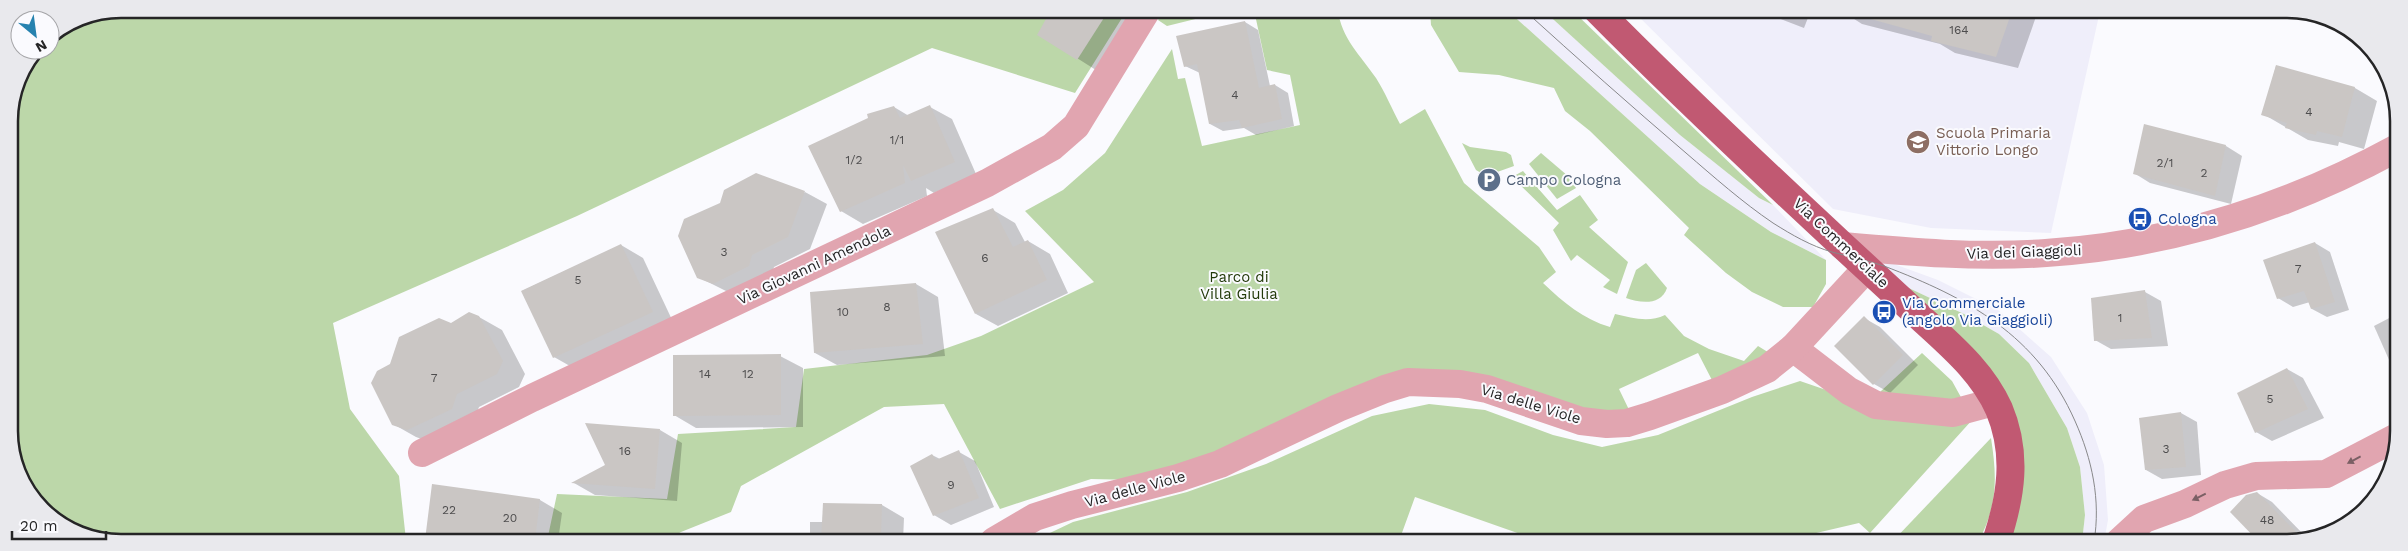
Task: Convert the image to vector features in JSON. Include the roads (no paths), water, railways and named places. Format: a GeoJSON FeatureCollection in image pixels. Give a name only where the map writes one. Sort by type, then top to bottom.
{"type":"FeatureCollection","features":[{"type":"Feature","properties":{"kind":"main road","name":"Via Commerciale"},"geometry":{"type":"LineString","coordinates":[[1605,18],[1866,268],[1962,356],[1984,382],[2008,439],[2012,462],[2005,515],[1999,533]]}},
{"type":"Feature","properties":{"kind":"street","name":"Via Giovanni Amendola"},"geometry":{"type":"LineString","coordinates":[[422,453],[532,398],[987,183],[1052,147],[1076,126],[1143,18]]}},
{"type":"Feature","properties":{"kind":"street","name":"Via dei Giaggioli"},"geometry":{"type":"LineString","coordinates":[[1843,246],[1929,254],[2046,254],[2087,250],[2196,230],[2255,213],[2324,185],[2390,152]]}},
{"type":"Feature","properties":{"kind":"street","name":"Via delle Viole"},"geometry":{"type":"LineString","coordinates":[[1007,534],[1035,517],[1178,478],[1220,464],[1338,408],[1408,382],[1460,384],[1488,389],[1581,421],[1607,424],[1650,416],[1744,380],[1767,369],[1793,348],[1866,268]]}},
{"type":"Feature","properties":{"kind":"street"},"geometry":{"type":"LineString","coordinates":[[1793,348],[1849,391],[1876,405],[1953,413],[1994,402]]}},
{"type":"Feature","properties":{"kind":"street"},"geometry":{"type":"LineString","coordinates":[[2128,533],[2144,518],[2185,504],[2225,485],[2256,476],[2326,474],[2390,441]]}},
{"type":"Feature","properties":{"kind":"tram line"},"geometry":{"type":"LineString","coordinates":[[1533,18],[1707,171],[1773,223],[1817,247],[1884,266],[1944,292],[1971,306],[1997,323],[2020,343],[2041,365],[2059,391],[2081,435],[2094,480],[2096,495],[2095,533]]}},
{"type":"Feature","properties":{"kind":"place","name":"Scuola Primaria Vittorio Longo"},"geometry":{"type":"Point","coordinates":[1918,142]}},
{"type":"Feature","properties":{"kind":"place","name":"Campo Cologna"},"geometry":{"type":"Point","coordinates":[1489,180]}},
{"type":"Feature","properties":{"kind":"place","name":"Cologna"},"geometry":{"type":"Point","coordinates":[2140,219]}},
{"type":"Feature","properties":{"kind":"place","name":"Via Commerciale (angolo Via Giaggioli)"},"geometry":{"type":"Point","coordinates":[1884,312]}},
{"type":"Feature","properties":{"kind":"park label","name":"Parco di Villa Giulia"},"geometry":{"type":"Point","coordinates":[1239,286]}}]}
